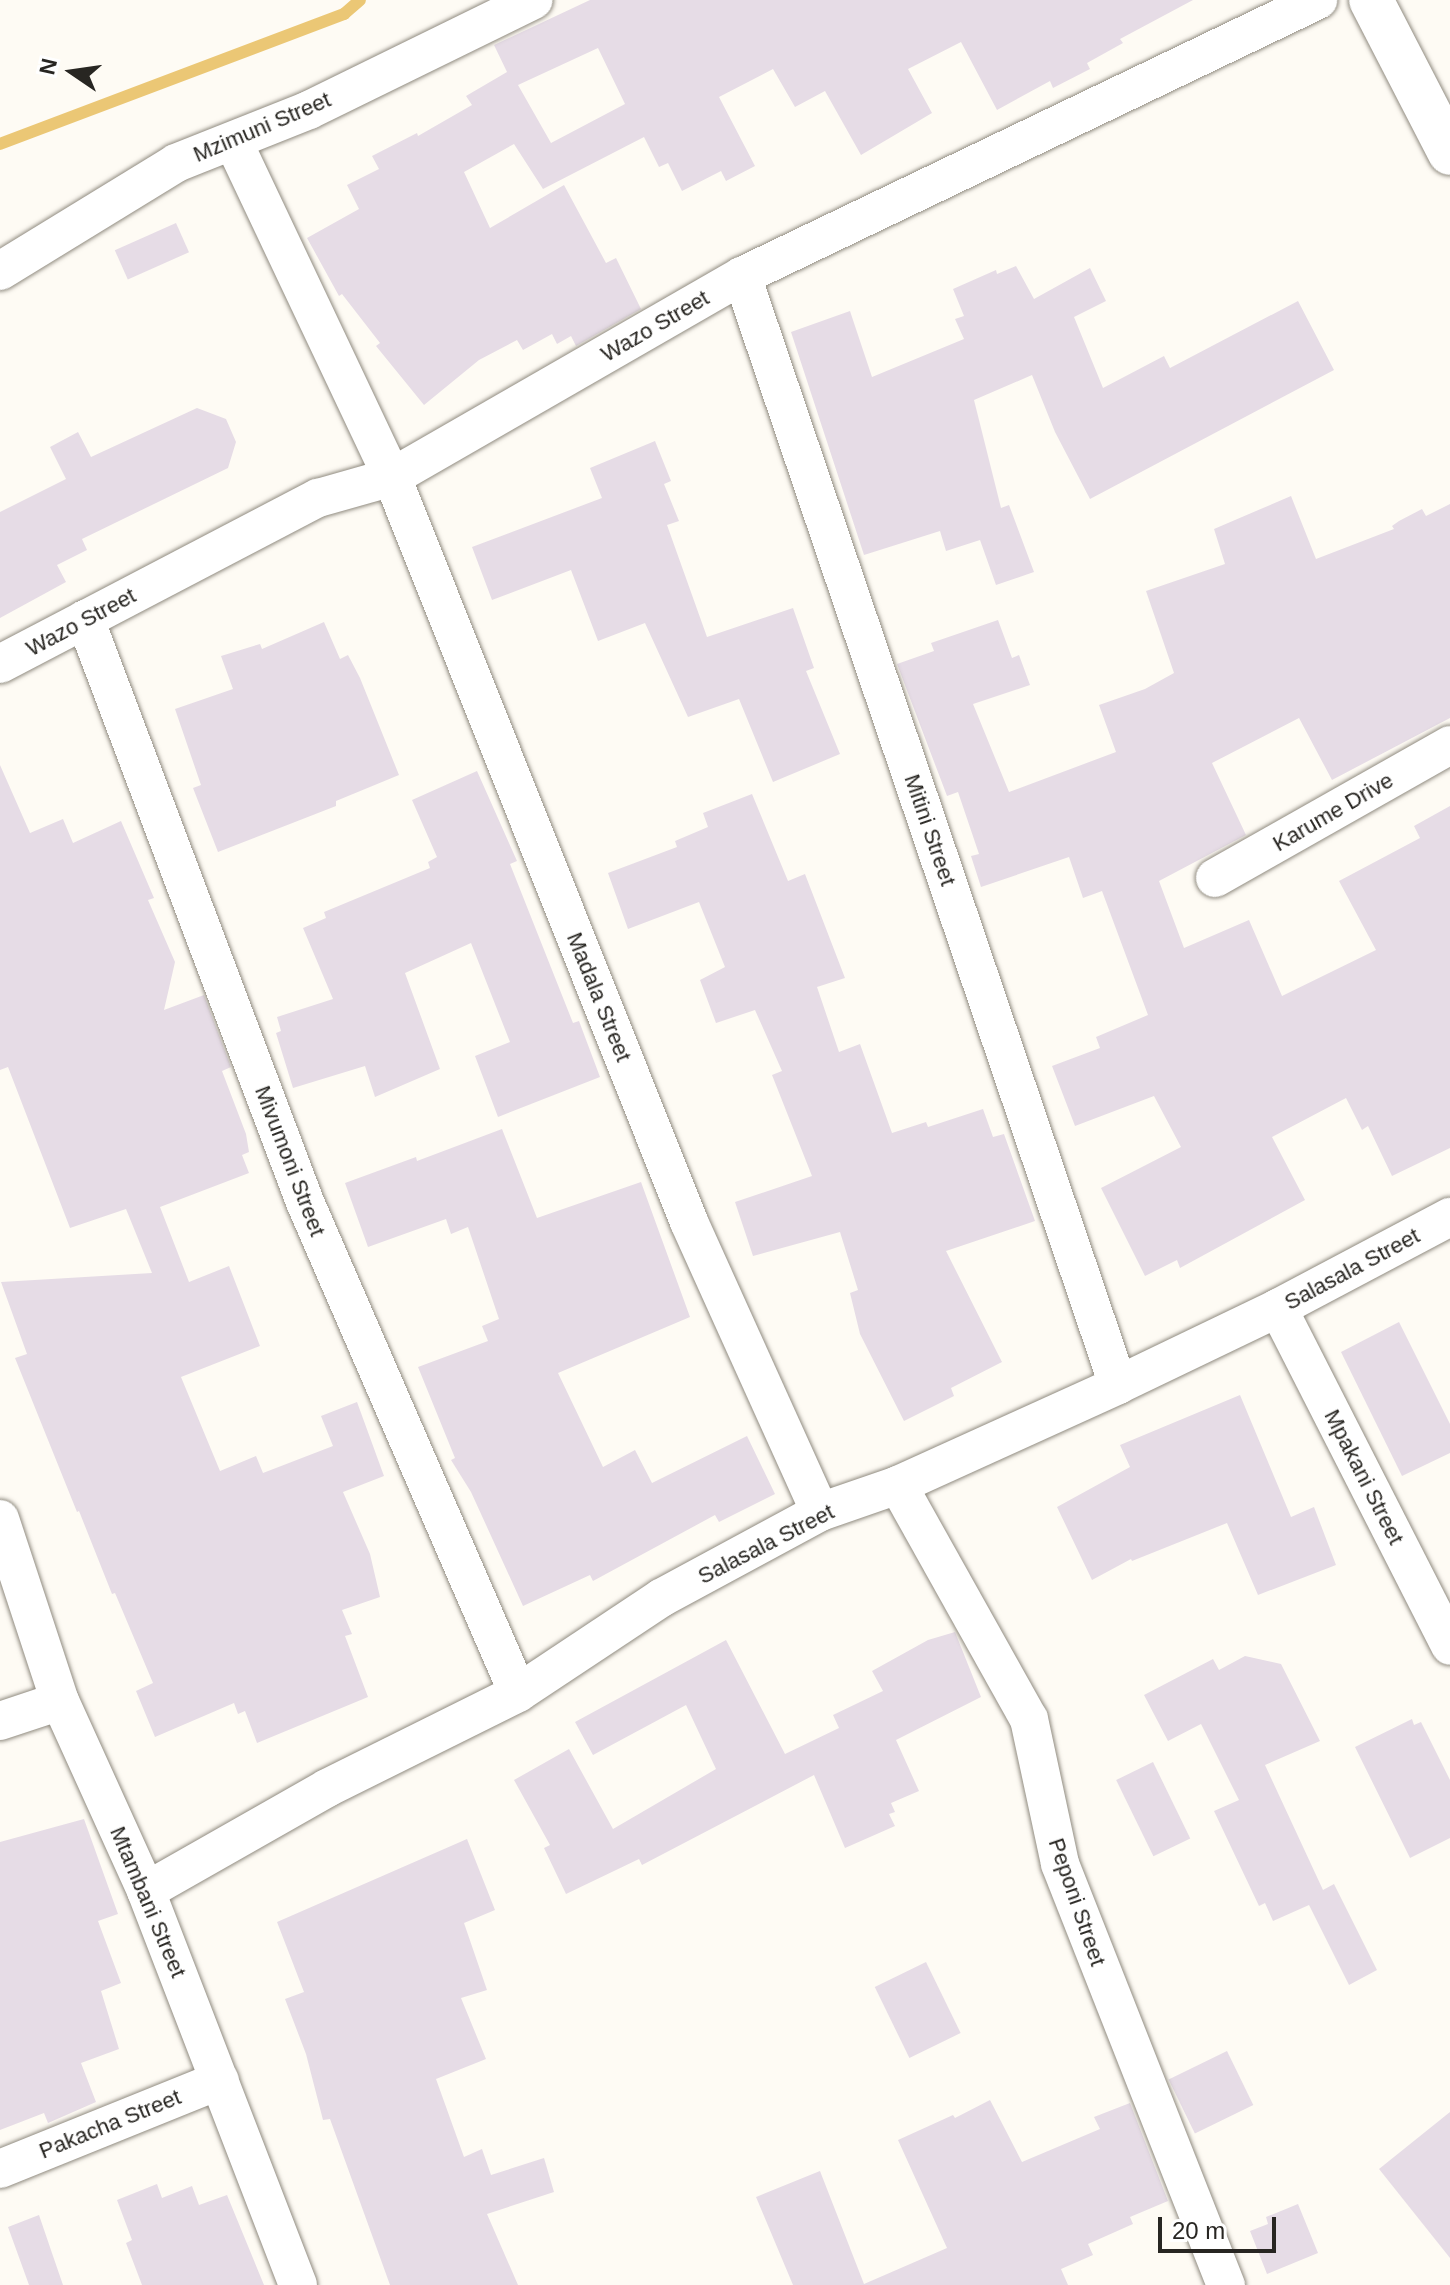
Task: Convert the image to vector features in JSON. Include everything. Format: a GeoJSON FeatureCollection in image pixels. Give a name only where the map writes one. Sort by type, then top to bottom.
{"type":"FeatureCollection","features":[{"type":"Feature","properties":{"kind":"main road"},"geometry":{"type":"LineString","coordinates":[[1371,0],[1445,129]]}},
{"type":"Feature","properties":{"kind":"street","name":"Mzimuni Street"},"geometry":{"type":"LineString","coordinates":[[0,271],[176,163],[413,61],[534,0]]}},
{"type":"Feature","properties":{"kind":"street","name":"Wazo Street"},"geometry":{"type":"LineString","coordinates":[[0,664],[318,498],[392,477],[742,276],[1318,0]]}},
{"type":"Feature","properties":{"kind":"street","name":"Madala Street"},"geometry":{"type":"LineString","coordinates":[[233,141],[392,477],[689,1222],[820,1512]]}},
{"type":"Feature","properties":{"kind":"street","name":"Mitini Street"},"geometry":{"type":"LineString","coordinates":[[742,276],[1118,1385]]}},
{"type":"Feature","properties":{"kind":"street","name":"Mivumoni Street"},"geometry":{"type":"LineString","coordinates":[[85,619],[305,1202],[518,1693]]}},
{"type":"Feature","properties":{"kind":"street","name":"Karume Drive"},"geometry":{"type":"LineString","coordinates":[[1215,878],[1450,745]]}},
{"type":"Feature","properties":{"kind":"street","name":"Salasala Street"},"geometry":{"type":"LineString","coordinates":[[146,1891],[327,1788],[518,1693],[661,1598],[820,1512],[898,1485],[1118,1385],[1278,1308],[1450,1217]]}},
{"type":"Feature","properties":{"kind":"street","name":"Mpakani Street"},"geometry":{"type":"LineString","coordinates":[[1278,1308],[1450,1646]]}},
{"type":"Feature","properties":{"kind":"street","name":"Peponi Street"},"geometry":{"type":"LineString","coordinates":[[898,1485],[1029,1719],[1060,1864],[1226,2285]]}},
{"type":"Feature","properties":{"kind":"street","name":"Mtambani Street"},"geometry":{"type":"LineString","coordinates":[[0,1519],[60,1701],[146,1891],[298,2285]]}},
{"type":"Feature","properties":{"kind":"street"},"geometry":{"type":"LineString","coordinates":[[0,1721],[60,1701]]}},
{"type":"Feature","properties":{"kind":"street","name":"Pakacha Street"},"geometry":{"type":"LineString","coordinates":[[0,2169],[220,2080]]}},
{"type":"Feature","properties":{"kind":"building"},"geometry":{"type":"Polygon","coordinates":[[[590,0],[1193,0],[1120,39],[1123,43],[1087,63],[1090,69],[1053,88],[1050,81],[997,110],[961,42],[908,69],[932,113],[861,155],[825,91],[795,107],[773,69],[719,97],[755,166],[726,181],[721,171],[682,191],[668,163],[659,167],[644,137],[543,189],[514,144],[464,172],[490,228],[564,185],[606,263],[616,258],[641,309],[576,346],[571,336],[557,344],[552,334],[523,350],[517,340],[479,360],[424,405],[376,346],[380,343],[342,294],[339,296],[307,238],[359,209],[347,185],[379,169],[372,156],[417,133],[418,136],[472,105],[466,96],[507,72],[494,45],[590,0]],[[598,48],[518,85],[551,143],[625,104],[598,48]]]}},
{"type":"Feature","properties":{"kind":"building"},"geometry":{"type":"Polygon","coordinates":[[[176,223],[189,252],[128,279],[115,250],[176,223]]]}},
{"type":"Feature","properties":{"kind":"building"},"geometry":{"type":"Polygon","coordinates":[[[1016,266],[1034,299],[1090,268],[1106,301],[1074,317],[1103,388],[1164,356],[1170,368],[1298,301],[1334,370],[1090,499],[1055,432],[1032,375],[974,400],[1001,508],[1009,505],[1034,572],[996,585],[980,540],[946,551],[940,531],[864,555],[791,332],[850,311],[872,377],[964,339],[955,319],[964,316],[953,289],[996,270],[997,274],[1016,266]]]}},
{"type":"Feature","properties":{"kind":"building"},"geometry":{"type":"Polygon","coordinates":[[[197,408],[226,419],[236,442],[228,468],[82,539],[87,550],[57,565],[66,582],[0,618],[0,512],[66,479],[50,447],[78,432],[91,457],[197,408]]]}},
{"type":"Feature","properties":{"kind":"building"},"geometry":{"type":"Polygon","coordinates":[[[655,441],[671,481],[664,484],[679,521],[667,525],[707,637],[793,608],[814,668],[806,671],[840,754],[773,782],[739,699],[688,717],[645,623],[598,641],[571,570],[492,600],[472,547],[602,498],[590,468],[655,441]]]}},
{"type":"Feature","properties":{"kind":"building"},"geometry":{"type":"Polygon","coordinates":[[[1291,496],[1316,559],[1394,529],[1392,526],[1399,521],[1422,509],[1426,516],[1450,504],[1450,718],[1332,780],[1299,718],[1212,763],[1246,835],[1159,881],[1184,948],[1249,920],[1282,996],[1376,950],[1339,881],[1420,838],[1414,826],[1450,806],[1450,1148],[1392,1176],[1368,1126],[1362,1130],[1346,1098],[1272,1137],[1305,1200],[1180,1268],[1177,1260],[1145,1276],[1101,1188],[1181,1147],[1154,1096],[1075,1126],[1052,1066],[1100,1048],[1096,1037],[1148,1015],[1102,891],[1083,898],[1069,857],[981,887],[971,856],[979,854],[958,792],[947,796],[897,664],[934,651],[931,643],[998,620],[1012,658],[1019,655],[1030,685],[973,704],[1009,792],[1116,752],[1099,705],[1145,689],[1174,673],[1146,591],[1225,564],[1214,529],[1291,496]]]}},
{"type":"Feature","properties":{"kind":"building"},"geometry":{"type":"Polygon","coordinates":[[[324,622],[340,659],[348,655],[360,678],[399,775],[336,801],[336,806],[218,852],[193,788],[201,785],[175,709],[233,689],[221,656],[260,644],[262,649],[324,622]]]}},
{"type":"Feature","properties":{"kind":"building"},"geometry":{"type":"Polygon","coordinates":[[[0,765],[30,833],[63,819],[73,843],[121,821],[154,898],[148,900],[175,962],[164,1010],[204,995],[231,1067],[222,1071],[246,1134],[249,1152],[242,1155],[249,1173],[160,1207],[189,1282],[229,1266],[260,1346],[181,1377],[220,1471],[256,1456],[263,1473],[333,1446],[321,1416],[357,1402],[384,1476],[343,1492],[370,1554],[380,1597],[342,1610],[352,1634],[345,1636],[368,1697],[257,1743],[245,1711],[238,1714],[234,1703],[155,1737],[136,1691],[153,1683],[77,1512],[15,1358],[27,1354],[1,1282],[152,1273],[126,1209],[70,1228],[8,1067],[0,1070],[0,765]]]}},
{"type":"Feature","properties":{"kind":"building"},"geometry":{"type":"Polygon","coordinates":[[[477,771],[517,861],[510,864],[573,1023],[579,1021],[600,1077],[498,1117],[475,1056],[510,1042],[471,943],[405,973],[440,1069],[375,1097],[365,1066],[293,1088],[276,1033],[281,1031],[277,1017],[333,999],[303,928],[326,918],[324,912],[430,868],[428,862],[437,857],[412,800],[477,771]]]}},
{"type":"Feature","properties":{"kind":"building"},"geometry":{"type":"Polygon","coordinates":[[[752,794],[788,881],[805,874],[845,978],[817,987],[839,1052],[860,1044],[892,1133],[926,1122],[928,1127],[983,1109],[993,1137],[1004,1134],[1035,1221],[946,1251],[1002,1362],[951,1388],[954,1396],[904,1421],[860,1334],[850,1293],[858,1290],[840,1232],[753,1256],[735,1202],[812,1176],[772,1075],[782,1071],[755,1010],[716,1023],[700,980],[725,967],[699,902],[628,929],[608,873],[677,847],[675,841],[708,827],[703,813],[752,794]]]}},
{"type":"Feature","properties":{"kind":"building"},"geometry":{"type":"Polygon","coordinates":[[[502,1129],[537,1218],[641,1182],[690,1317],[558,1373],[603,1467],[635,1450],[652,1483],[747,1436],[775,1494],[719,1522],[715,1515],[593,1581],[590,1575],[523,1606],[471,1492],[451,1460],[455,1458],[418,1367],[488,1341],[482,1326],[499,1319],[468,1227],[451,1234],[446,1219],[368,1247],[345,1183],[416,1157],[417,1161],[502,1129]]]}},
{"type":"Feature","properties":{"kind":"building"},"geometry":{"type":"Polygon","coordinates":[[[1399,1322],[1450,1424],[1450,1453],[1402,1476],[1341,1352],[1399,1322]]]}},
{"type":"Feature","properties":{"kind":"building"},"geometry":{"type":"Polygon","coordinates":[[[1240,1395],[1291,1517],[1314,1507],[1336,1565],[1258,1595],[1227,1523],[1131,1559],[1092,1580],[1057,1507],[1130,1467],[1120,1445],[1240,1395]]]}},
{"type":"Feature","properties":{"kind":"building"},"geometry":{"type":"Polygon","coordinates":[[[955,1632],[981,1697],[896,1740],[919,1791],[891,1803],[895,1812],[889,1814],[895,1826],[845,1848],[814,1775],[642,1865],[639,1859],[566,1894],[544,1848],[550,1845],[514,1780],[569,1749],[613,1829],[716,1769],[686,1705],[593,1755],[575,1722],[726,1640],[785,1754],[839,1728],[833,1715],[883,1691],[872,1671],[928,1640],[955,1632]]]}},
{"type":"Feature","properties":{"kind":"building"},"geometry":{"type":"Polygon","coordinates":[[[1245,1656],[1281,1664],[1320,1741],[1265,1765],[1323,1890],[1334,1884],[1377,1970],[1349,1985],[1309,1905],[1273,1921],[1265,1903],[1259,1906],[1214,1811],[1239,1800],[1201,1724],[1168,1741],[1144,1695],[1213,1659],[1219,1670],[1245,1656]]]}},
{"type":"Feature","properties":{"kind":"building"},"geometry":{"type":"Polygon","coordinates":[[[1412,1719],[1414,1725],[1421,1722],[1450,1780],[1450,1838],[1410,1858],[1355,1747],[1412,1719]]]}},
{"type":"Feature","properties":{"kind":"building"},"geometry":{"type":"Polygon","coordinates":[[[1153,1762],[1190,1838],[1153,1856],[1116,1780],[1153,1762]]]}},
{"type":"Feature","properties":{"kind":"building"},"geometry":{"type":"Polygon","coordinates":[[[84,1819],[118,1914],[98,1921],[121,1983],[101,1991],[119,2049],[81,2063],[96,2102],[48,2123],[44,2113],[0,2130],[0,1842],[84,1819]]]}},
{"type":"Feature","properties":{"kind":"building"},"geometry":{"type":"Polygon","coordinates":[[[467,1839],[495,1910],[464,1923],[487,1990],[461,1998],[486,2059],[436,2079],[464,2157],[482,2149],[491,2175],[544,2158],[554,2192],[487,2214],[518,2285],[390,2285],[330,2119],[323,2120],[306,2054],[285,1999],[304,1992],[277,1922],[467,1839]]]}},
{"type":"Feature","properties":{"kind":"building"},"geometry":{"type":"Polygon","coordinates":[[[926,1962],[961,2033],[909,2058],[875,1987],[926,1962]]]}},
{"type":"Feature","properties":{"kind":"building"},"geometry":{"type":"Polygon","coordinates":[[[1227,2051],[1253,2105],[1195,2133],[1169,2079],[1227,2051]]]}},
{"type":"Feature","properties":{"kind":"building"},"geometry":{"type":"Polygon","coordinates":[[[990,2100],[1022,2162],[1100,2129],[1094,2117],[1130,2103],[1168,2201],[1130,2217],[1133,2224],[1088,2244],[1093,2255],[1061,2269],[1068,2285],[793,2285],[756,2197],[820,2171],[864,2284],[947,2248],[898,2140],[953,2115],[955,2118],[990,2100]]]}},
{"type":"Feature","properties":{"kind":"building"},"geometry":{"type":"Polygon","coordinates":[[[1450,2112],[1450,2258],[1379,2169],[1450,2112]]]}},
{"type":"Feature","properties":{"kind":"building"},"geometry":{"type":"Polygon","coordinates":[[[157,2184],[162,2198],[192,2186],[199,2205],[227,2195],[264,2285],[142,2285],[126,2243],[132,2240],[117,2200],[157,2184]]]}},
{"type":"Feature","properties":{"kind":"building"},"geometry":{"type":"Polygon","coordinates":[[[1298,2204],[1318,2253],[1267,2274],[1250,2231],[1268,2224],[1266,2217],[1298,2204]]]}},
{"type":"Feature","properties":{"kind":"building"},"geometry":{"type":"Polygon","coordinates":[[[39,2215],[63,2285],[29,2285],[8,2227],[39,2215]]]}},
{"type":"Feature","properties":{"kind":"waterway"},"geometry":{"type":"LineString","coordinates":[[0,144],[344,14],[360,0]]}}]}
